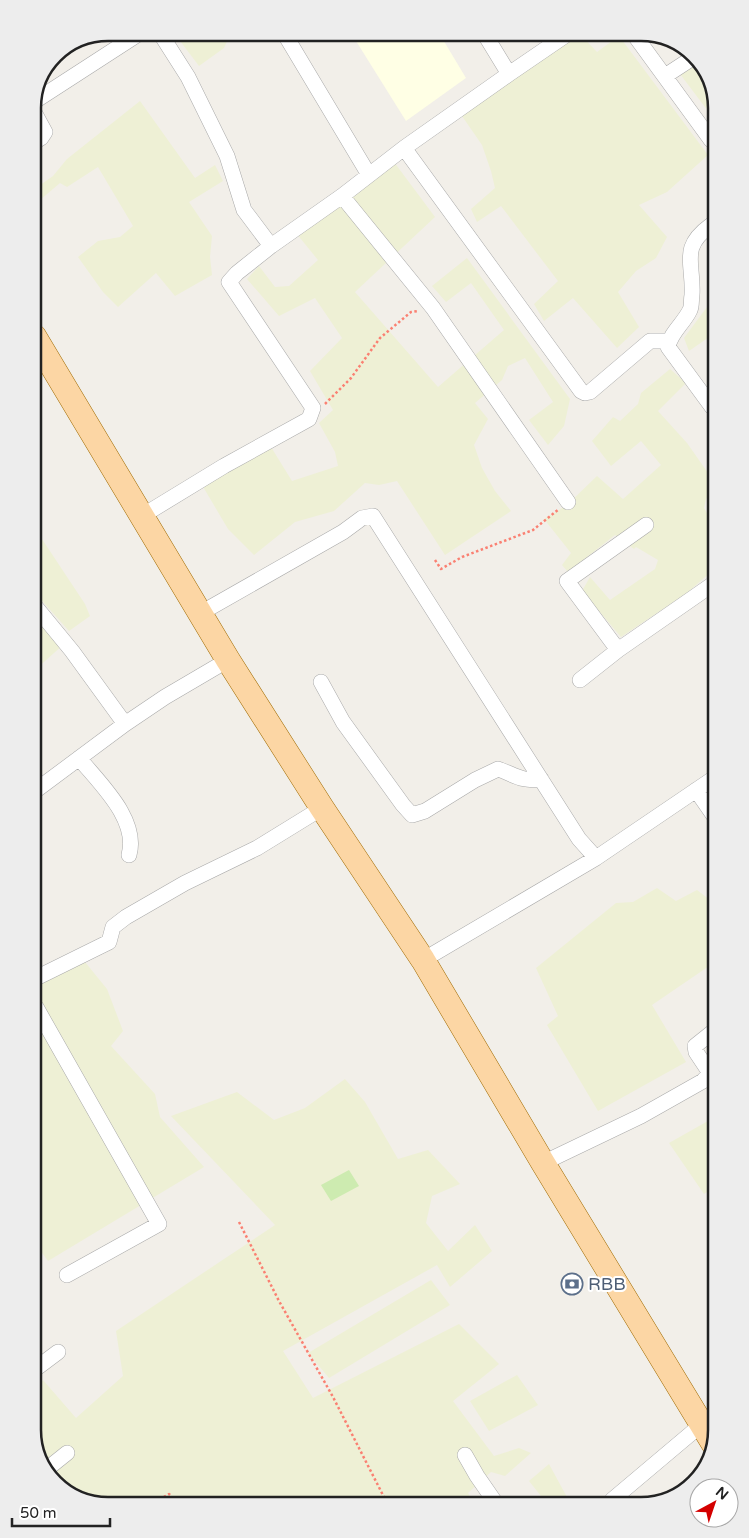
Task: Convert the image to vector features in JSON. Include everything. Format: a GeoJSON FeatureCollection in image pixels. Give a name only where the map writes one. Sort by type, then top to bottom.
{"type":"FeatureCollection","features":[{"type":"Feature","properties":{"kind":"main road"},"geometry":{"type":"LineString","coordinates":[[41,348],[199,614],[322,808],[423,960],[707,1434]]}},
{"type":"Feature","properties":{"kind":"street"},"geometry":{"type":"LineString","coordinates":[[43,96],[126,41]]}},
{"type":"Feature","properties":{"kind":"street"},"geometry":{"type":"LineString","coordinates":[[166,41],[188,77],[227,156],[244,210],[272,246]]}},
{"type":"Feature","properties":{"kind":"street"},"geometry":{"type":"LineString","coordinates":[[289,41],[369,175]]}},
{"type":"Feature","properties":{"kind":"street"},"geometry":{"type":"LineString","coordinates":[[489,41],[509,74]]}},
{"type":"Feature","properties":{"kind":"street"},"geometry":{"type":"LineString","coordinates":[[142,516],[224,466],[309,420],[313,408],[229,282],[237,272],[342,196],[404,148],[557,41]]}},
{"type":"Feature","properties":{"kind":"street"},"geometry":{"type":"LineString","coordinates":[[639,41],[708,136]]}},
{"type":"Feature","properties":{"kind":"street"},"geometry":{"type":"LineString","coordinates":[[665,76],[688,61]]}},
{"type":"Feature","properties":{"kind":"street"},"geometry":{"type":"LineString","coordinates":[[41,125],[45,132],[41,138]]}},
{"type":"Feature","properties":{"kind":"street"},"geometry":{"type":"LineString","coordinates":[[404,148],[581,391],[585,393],[590,392],[650,341],[669,341]]}},
{"type":"Feature","properties":{"kind":"street"},"geometry":{"type":"LineString","coordinates":[[342,196],[433,308],[568,502]]}},
{"type":"Feature","properties":{"kind":"street"},"geometry":{"type":"LineString","coordinates":[[708,228],[702,232],[690,250],[689,266],[693,280],[691,309],[669,341],[668,347],[708,402]]}},
{"type":"Feature","properties":{"kind":"street"},"geometry":{"type":"LineString","coordinates":[[199,614],[343,532],[362,518],[373,516],[579,839],[596,858]]}},
{"type":"Feature","properties":{"kind":"street"},"geometry":{"type":"LineString","coordinates":[[618,650],[567,581],[646,525]]}},
{"type":"Feature","properties":{"kind":"street"},"geometry":{"type":"LineString","coordinates":[[580,680],[618,650],[708,587]]}},
{"type":"Feature","properties":{"kind":"street"},"geometry":{"type":"LineString","coordinates":[[41,613],[72,651],[125,724]]}},
{"type":"Feature","properties":{"kind":"street"},"geometry":{"type":"LineString","coordinates":[[41,787],[125,724],[165,697],[228,660]]}},
{"type":"Feature","properties":{"kind":"street"},"geometry":{"type":"LineString","coordinates":[[321,682],[344,722],[402,805],[412,815],[425,811],[475,780],[498,769],[515,777],[531,780],[541,779]]}},
{"type":"Feature","properties":{"kind":"street"},"geometry":{"type":"LineString","coordinates":[[79,758],[113,799],[126,822],[130,835],[131,848],[129,855]]}},
{"type":"Feature","properties":{"kind":"street"},"geometry":{"type":"LineString","coordinates":[[423,960],[596,858],[708,782]]}},
{"type":"Feature","properties":{"kind":"street"},"geometry":{"type":"LineString","coordinates":[[696,790],[708,807]]}},
{"type":"Feature","properties":{"kind":"street"},"geometry":{"type":"LineString","coordinates":[[41,976],[109,942],[113,927],[126,917],[185,883],[257,848],[322,808]]}},
{"type":"Feature","properties":{"kind":"street"},"geometry":{"type":"LineString","coordinates":[[41,1016],[159,1224],[67,1275]]}},
{"type":"Feature","properties":{"kind":"street"},"geometry":{"type":"LineString","coordinates":[[708,1035],[694,1046],[708,1070]]}},
{"type":"Feature","properties":{"kind":"street"},"geometry":{"type":"LineString","coordinates":[[543,1163],[641,1116],[703,1081],[708,1075]]}},
{"type":"Feature","properties":{"kind":"street"},"geometry":{"type":"LineString","coordinates":[[41,1365],[58,1352]]}},
{"type":"Feature","properties":{"kind":"street"},"geometry":{"type":"LineString","coordinates":[[616,1497],[707,1434]]}},
{"type":"Feature","properties":{"kind":"street"},"geometry":{"type":"LineString","coordinates":[[52,1465],[67,1453]]}},
{"type":"Feature","properties":{"kind":"street"},"geometry":{"type":"LineString","coordinates":[[465,1455],[492,1497]]}},
{"type":"Feature","properties":{"kind":"path"},"geometry":{"type":"LineString","coordinates":[[309,420],[351,378],[380,338],[411,312],[433,308]]}},
{"type":"Feature","properties":{"kind":"path"},"geometry":{"type":"LineString","coordinates":[[435,560],[441,569],[462,557],[533,530],[568,502]]}},
{"type":"Feature","properties":{"kind":"path"},"geometry":{"type":"LineString","coordinates":[[239,1222],[279,1301],[333,1397],[384,1497]]}},
{"type":"Feature","properties":{"kind":"shaded area"},"geometry":{"type":"Polygon","coordinates":[[[180,41],[227,41],[224,48],[199,66],[180,41]]]}},
{"type":"Feature","properties":{"kind":"shaded area"},"geometry":{"type":"Polygon","coordinates":[[[356,41],[444,41],[466,78],[406,121],[356,41]]]}},
{"type":"Feature","properties":{"kind":"shaded area"},"geometry":{"type":"Polygon","coordinates":[[[568,41],[587,41],[597,52],[612,41],[623,41],[708,155],[667,192],[639,205],[667,237],[656,258],[636,271],[618,292],[639,327],[617,348],[573,298],[544,321],[534,304],[558,281],[501,206],[477,222],[471,209],[495,188],[482,145],[462,116],[568,41]]]}},
{"type":"Feature","properties":{"kind":"shaded area"},"geometry":{"type":"Polygon","coordinates":[[[686,59],[694,67],[703,82],[708,111],[677,70],[686,59]]]}},
{"type":"Feature","properties":{"kind":"shaded area"},"geometry":{"type":"Polygon","coordinates":[[[140,101],[195,178],[215,165],[223,181],[189,202],[212,236],[210,257],[212,275],[175,296],[156,273],[118,307],[103,292],[78,257],[98,241],[120,237],[133,226],[98,167],[67,187],[60,183],[41,199],[41,184],[53,176],[67,159],[140,101]]]}},
{"type":"Feature","properties":{"kind":"shaded area"},"geometry":{"type":"Polygon","coordinates":[[[394,162],[435,217],[355,292],[438,387],[504,330],[471,283],[446,302],[432,286],[467,258],[570,399],[564,426],[548,445],[529,420],[553,402],[525,358],[508,366],[502,380],[475,403],[488,419],[474,445],[482,468],[495,491],[511,511],[445,555],[397,481],[379,485],[365,483],[334,511],[295,522],[254,555],[228,529],[202,485],[271,447],[292,481],[338,466],[335,452],[319,423],[333,410],[310,371],[342,338],[315,298],[279,316],[247,279],[259,266],[275,287],[289,286],[318,260],[296,233],[394,162]]]}},
{"type":"Feature","properties":{"kind":"shaded area"},"geometry":{"type":"Polygon","coordinates":[[[708,307],[708,338],[689,351],[684,338],[708,307]]]}},
{"type":"Feature","properties":{"kind":"shaded area"},"geometry":{"type":"Polygon","coordinates":[[[670,369],[686,383],[658,411],[687,443],[708,473],[708,497],[704,508],[708,515],[708,574],[687,593],[621,637],[582,591],[590,577],[610,600],[655,569],[658,560],[636,547],[634,549],[615,535],[568,572],[562,565],[571,553],[544,519],[567,505],[597,476],[623,499],[661,465],[641,441],[611,466],[592,441],[613,417],[620,421],[638,404],[641,393],[670,369]]]}},
{"type":"Feature","properties":{"kind":"shaded area"},"geometry":{"type":"Polygon","coordinates":[[[41,538],[85,604],[90,616],[69,631],[41,600],[41,538]]]}},
{"type":"Feature","properties":{"kind":"shaded area"},"geometry":{"type":"Polygon","coordinates":[[[41,623],[63,645],[41,665],[41,623]]]}},
{"type":"Feature","properties":{"kind":"shaded area"},"geometry":{"type":"Polygon","coordinates":[[[657,888],[676,901],[697,890],[708,898],[708,967],[652,1005],[686,1062],[598,1111],[547,1025],[558,1016],[536,968],[616,903],[633,902],[657,888]]]}},
{"type":"Feature","properties":{"kind":"shaded area"},"geometry":{"type":"Polygon","coordinates":[[[85,962],[107,989],[123,1031],[111,1046],[155,1094],[160,1117],[204,1167],[48,1261],[41,1251],[41,983],[85,962]]]}},
{"type":"Feature","properties":{"kind":"shaded area"},"geometry":{"type":"Polygon","coordinates":[[[345,1079],[365,1102],[398,1159],[428,1150],[460,1184],[432,1196],[426,1223],[448,1251],[475,1225],[492,1251],[450,1287],[437,1265],[283,1351],[313,1398],[459,1324],[499,1364],[453,1401],[494,1456],[519,1448],[531,1453],[505,1476],[491,1472],[468,1493],[471,1497],[104,1497],[86,1493],[71,1486],[58,1474],[46,1456],[41,1430],[41,1382],[43,1380],[76,1418],[123,1376],[116,1331],[275,1225],[171,1116],[237,1092],[274,1120],[305,1108],[345,1079]]]}},
{"type":"Feature","properties":{"kind":"shaded area"},"geometry":{"type":"Polygon","coordinates":[[[708,1121],[708,1191],[704,1194],[669,1143],[708,1121]]]}},
{"type":"Feature","properties":{"kind":"shaded area"},"geometry":{"type":"Polygon","coordinates":[[[431,1280],[450,1305],[329,1378],[308,1353],[431,1280]]]}},
{"type":"Feature","properties":{"kind":"shaded area"},"geometry":{"type":"Polygon","coordinates":[[[517,1375],[538,1405],[489,1431],[470,1401],[517,1375]]]}},
{"type":"Feature","properties":{"kind":"shaded area"},"geometry":{"type":"Polygon","coordinates":[[[549,1464],[567,1497],[542,1497],[529,1481],[549,1464]]]}},
{"type":"Feature","properties":{"kind":"green space"},"geometry":{"type":"Polygon","coordinates":[[[349,1170],[359,1186],[331,1201],[321,1185],[349,1170]]]}},
{"type":"Feature","properties":{"kind":"place","name":"RBB"},"geometry":{"type":"Point","coordinates":[572,1284]}}]}
